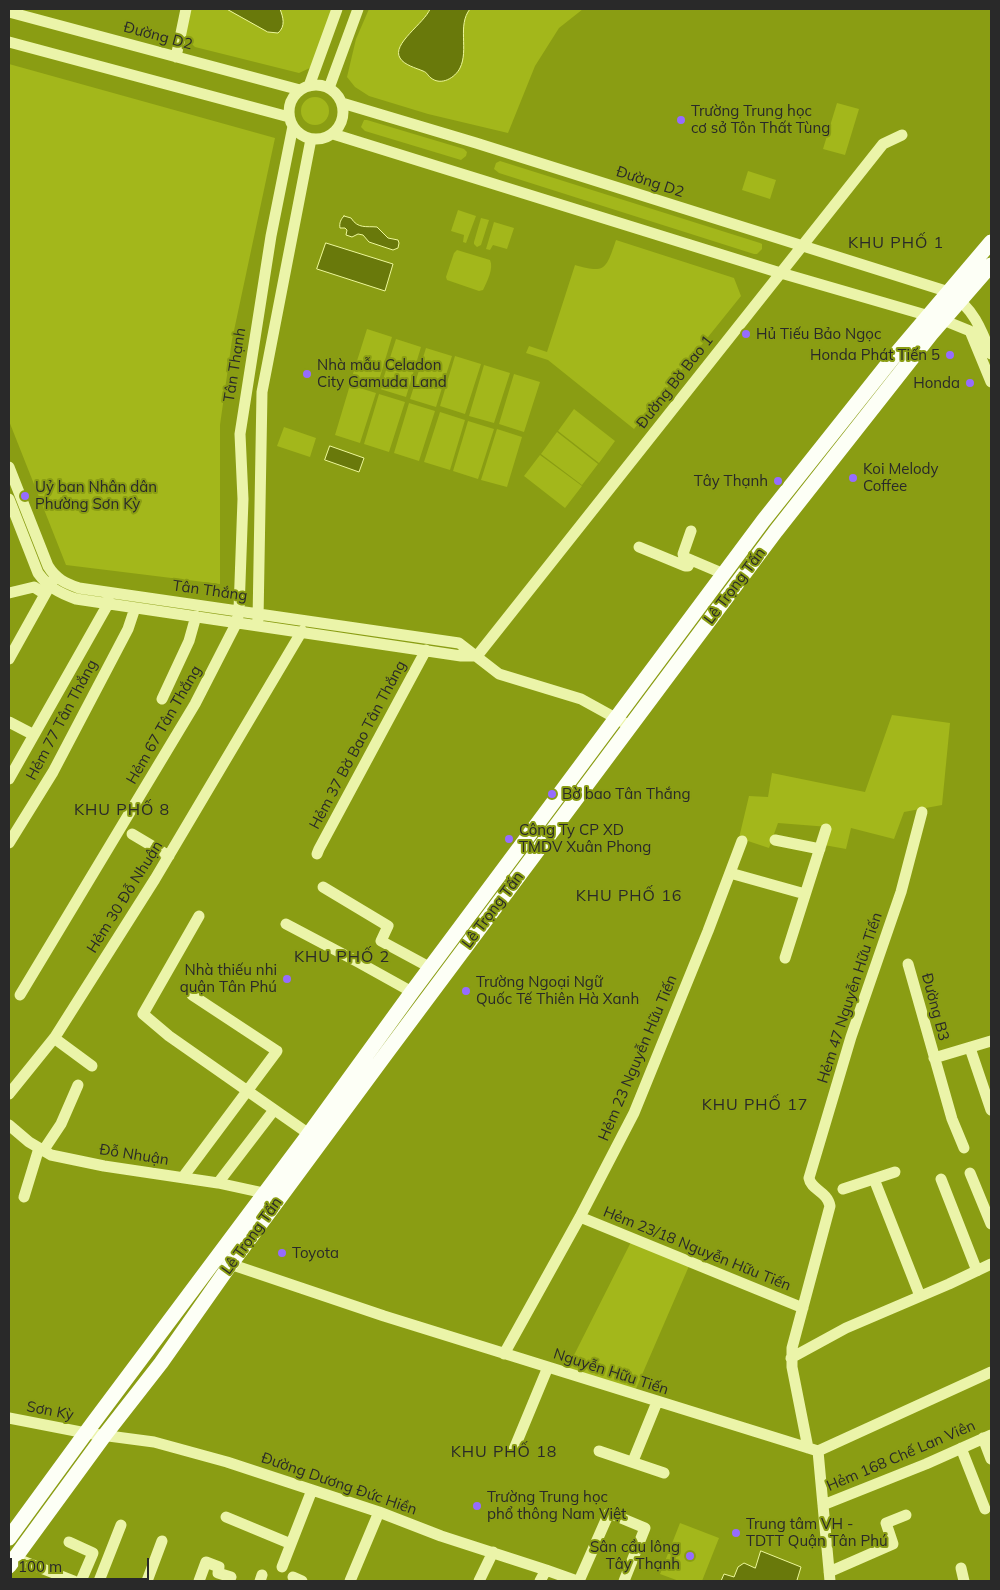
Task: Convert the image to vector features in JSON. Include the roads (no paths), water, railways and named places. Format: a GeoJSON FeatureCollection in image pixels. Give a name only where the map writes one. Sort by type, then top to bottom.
{"type":"FeatureCollection","features":[{"type":"Feature","properties":{"kind":"main road","name":"Lê Trọng Tấn"},"geometry":{"type":"LineString","coordinates":[[12,1562],[104,1436],[161,1363],[230,1265],[434,988],[630,726],[782,524],[943,320],[955,296],[991,242]]}},
{"type":"Feature","properties":{"kind":"main road","name":"Lê Trọng Tấn"},"geometry":{"type":"LineString","coordinates":[[9,1538],[763,521],[928,316],[991,265]]}},
{"type":"Feature","properties":{"kind":"street"},"geometry":{"type":"LineString","coordinates":[[176,57],[186,9]]}},
{"type":"Feature","properties":{"kind":"street"},"geometry":{"type":"LineString","coordinates":[[291,122],[291,102],[305,88],[337,9]]}},
{"type":"Feature","properties":{"kind":"street"},"geometry":{"type":"LineString","coordinates":[[329,88],[358,9]]}},
{"type":"Feature","properties":{"kind":"street","name":"Đường D2"},"geometry":{"type":"LineString","coordinates":[[9,12],[176,57],[305,88]]}},
{"type":"Feature","properties":{"kind":"street"},"geometry":{"type":"LineString","coordinates":[[9,42],[291,122],[304,137],[311,139],[326,138],[333,134],[342,120],[342,103],[335,92],[329,88],[316,84],[305,88]]}},
{"type":"Feature","properties":{"kind":"street","name":"Đường D2"},"geometry":{"type":"LineString","coordinates":[[342,103],[476,143],[955,296]]}},
{"type":"Feature","properties":{"kind":"street","name":"Tân Thạnh"},"geometry":{"type":"LineString","coordinates":[[238,616],[243,499],[240,434],[291,122]]}},
{"type":"Feature","properties":{"kind":"street"},"geometry":{"type":"LineString","coordinates":[[333,134],[780,272],[943,320],[970,332],[991,382]]}},
{"type":"Feature","properties":{"kind":"street","name":"Đường Bờ Bao 1"},"geometry":{"type":"LineString","coordinates":[[477,656],[883,144],[902,135]]}},
{"type":"Feature","properties":{"kind":"street","name":"Tân Thạnh"},"geometry":{"type":"LineString","coordinates":[[258,619],[262,392],[311,139]]}},
{"type":"Feature","properties":{"kind":"street"},"geometry":{"type":"LineString","coordinates":[[955,296],[978,322],[991,354]]}},
{"type":"Feature","properties":{"kind":"street"},"geometry":{"type":"LineString","coordinates":[[9,467],[48,566],[50,585],[14,638],[9,659]]}},
{"type":"Feature","properties":{"kind":"street","name":"Tân Thắng"},"geometry":{"type":"LineString","coordinates":[[9,499],[38,573],[53,590],[76,599],[136,608],[196,616],[238,616]]}},
{"type":"Feature","properties":{"kind":"street"},"geometry":{"type":"LineString","coordinates":[[691,531],[683,554],[684,557],[724,574]]}},
{"type":"Feature","properties":{"kind":"street"},"geometry":{"type":"LineString","coordinates":[[639,547],[685,566],[688,566],[691,560]]}},
{"type":"Feature","properties":{"kind":"street","name":"Tân Thắng"},"geometry":{"type":"LineString","coordinates":[[50,585],[67,584],[79,588],[258,619],[458,643],[499,674],[581,699],[630,726]]}},
{"type":"Feature","properties":{"kind":"street"},"geometry":{"type":"LineString","coordinates":[[9,593],[50,585]]}},
{"type":"Feature","properties":{"kind":"street"},"geometry":{"type":"LineString","coordinates":[[9,779],[108,604],[109,592]]}},
{"type":"Feature","properties":{"kind":"street","name":"Hẻm 77 Tân Thắng"},"geometry":{"type":"LineString","coordinates":[[9,843],[53,772],[128,629],[136,608]]}},
{"type":"Feature","properties":{"kind":"street"},"geometry":{"type":"LineString","coordinates":[[162,699],[189,641],[196,616]]}},
{"type":"Feature","properties":{"kind":"street","name":"Hẻm 67 Tân Thắng"},"geometry":{"type":"LineString","coordinates":[[20,995],[196,704],[238,616]]}},
{"type":"Feature","properties":{"kind":"street","name":"Tân Thắng"},"geometry":{"type":"LineString","coordinates":[[258,619],[302,631],[461,656],[477,656]]}},
{"type":"Feature","properties":{"kind":"street","name":"Hẻm 30 Đỗ Nhuận"},"geometry":{"type":"LineString","coordinates":[[9,1094],[54,1038],[169,856],[302,631]]}},
{"type":"Feature","properties":{"kind":"street","name":"Hẻm 37 Bờ Bao Tân Thắng"},"geometry":{"type":"LineString","coordinates":[[317,854],[426,650]]}},
{"type":"Feature","properties":{"kind":"street"},"geometry":{"type":"LineString","coordinates":[[9,722],[34,735]]}},
{"type":"Feature","properties":{"kind":"street","name":"Hẻm 47 Nguyễn Hữu Tiến"},"geometry":{"type":"LineString","coordinates":[[829,1577],[823,1505],[813,1449],[791,1358],[794,1340],[830,1206],[825,1194],[811,1185],[809,1178],[851,1037],[901,892],[922,812]]}},
{"type":"Feature","properties":{"kind":"street"},"geometry":{"type":"LineString","coordinates":[[785,958],[826,828]]}},
{"type":"Feature","properties":{"kind":"street"},"geometry":{"type":"LineString","coordinates":[[132,834],[169,856]]}},
{"type":"Feature","properties":{"kind":"street"},"geometry":{"type":"LineString","coordinates":[[775,840],[820,849]]}},
{"type":"Feature","properties":{"kind":"street","name":"Hẻm 23 Nguyễn Hữu Tiến"},"geometry":{"type":"LineString","coordinates":[[504,1354],[580,1217],[634,1114],[742,841]]}},
{"type":"Feature","properties":{"kind":"street"},"geometry":{"type":"LineString","coordinates":[[730,873],[806,894]]}},
{"type":"Feature","properties":{"kind":"street"},"geometry":{"type":"LineString","coordinates":[[323,887],[388,926],[381,941],[431,968]]}},
{"type":"Feature","properties":{"kind":"street"},"geometry":{"type":"LineString","coordinates":[[200,916],[143,1014],[169,1036],[309,1134]]}},
{"type":"Feature","properties":{"kind":"street"},"geometry":{"type":"LineString","coordinates":[[286,924],[412,992]]}},
{"type":"Feature","properties":{"kind":"street","name":"Đường B3"},"geometry":{"type":"LineString","coordinates":[[908,964],[934,1058],[991,1041]]}},
{"type":"Feature","properties":{"kind":"street"},"geometry":{"type":"LineString","coordinates":[[183,1177],[277,1051],[192,995]]}},
{"type":"Feature","properties":{"kind":"street"},"geometry":{"type":"LineString","coordinates":[[54,1038],[92,1066]]}},
{"type":"Feature","properties":{"kind":"street"},"geometry":{"type":"LineString","coordinates":[[970,1048],[991,1110]]}},
{"type":"Feature","properties":{"kind":"street"},"geometry":{"type":"LineString","coordinates":[[934,1058],[952,1119],[964,1148]]}},
{"type":"Feature","properties":{"kind":"street"},"geometry":{"type":"LineString","coordinates":[[24,1197],[41,1150],[61,1124],[78,1085]]}},
{"type":"Feature","properties":{"kind":"street"},"geometry":{"type":"LineString","coordinates":[[218,1183],[274,1110]]}},
{"type":"Feature","properties":{"kind":"street","name":"Đỗ Nhuận"},"geometry":{"type":"LineString","coordinates":[[9,1125],[29,1142],[51,1155],[104,1166],[218,1183],[264,1194]]}},
{"type":"Feature","properties":{"kind":"street"},"geometry":{"type":"LineString","coordinates":[[843,1189],[894,1172]]}},
{"type":"Feature","properties":{"kind":"street"},"geometry":{"type":"LineString","coordinates":[[970,1173],[991,1224]]}},
{"type":"Feature","properties":{"kind":"street"},"geometry":{"type":"LineString","coordinates":[[874,1179],[920,1296]]}},
{"type":"Feature","properties":{"kind":"street"},"geometry":{"type":"LineString","coordinates":[[941,1179],[978,1271]]}},
{"type":"Feature","properties":{"kind":"street","name":"Hẻm 23/18 Nguyễn Hữu Tiến"},"geometry":{"type":"LineString","coordinates":[[580,1217],[803,1308]]}},
{"type":"Feature","properties":{"kind":"street","name":"Nguyễn Hữu Tiến"},"geometry":{"type":"LineString","coordinates":[[216,1259],[375,1314],[813,1449]]}},
{"type":"Feature","properties":{"kind":"street"},"geometry":{"type":"LineString","coordinates":[[791,1358],[846,1328],[991,1264]]}},
{"type":"Feature","properties":{"kind":"street"},"geometry":{"type":"LineString","coordinates":[[514,1448],[548,1367]]}},
{"type":"Feature","properties":{"kind":"street"},"geometry":{"type":"LineString","coordinates":[[813,1449],[991,1372]]}},
{"type":"Feature","properties":{"kind":"street"},"geometry":{"type":"LineString","coordinates":[[633,1461],[657,1402]]}},
{"type":"Feature","properties":{"kind":"street","name":"Sơn Kỳ"},"geometry":{"type":"LineString","coordinates":[[9,1418],[86,1433]]}},
{"type":"Feature","properties":{"kind":"street","name":"Đường Dương Đức Hiền"},"geometry":{"type":"LineString","coordinates":[[86,1433],[154,1442],[227,1462],[380,1512],[441,1536],[578,1581]]}},
{"type":"Feature","properties":{"kind":"street"},"geometry":{"type":"LineString","coordinates":[[987,1437],[991,1459]]}},
{"type":"Feature","properties":{"kind":"street","name":"Hẻm 168 Chế Lan Viên"},"geometry":{"type":"LineString","coordinates":[[823,1505],[926,1464],[987,1437]]}},
{"type":"Feature","properties":{"kind":"street"},"geometry":{"type":"LineString","coordinates":[[961,1448],[985,1508]]}},
{"type":"Feature","properties":{"kind":"street"},"geometry":{"type":"LineString","coordinates":[[599,1451],[664,1473]]}},
{"type":"Feature","properties":{"kind":"street"},"geometry":{"type":"LineString","coordinates":[[282,1567],[312,1490]]}},
{"type":"Feature","properties":{"kind":"street"},"geometry":{"type":"LineString","coordinates":[[350,1581],[380,1512]]}},
{"type":"Feature","properties":{"kind":"street"},"geometry":{"type":"LineString","coordinates":[[578,1581],[609,1513],[645,1528],[624,1581]]}},
{"type":"Feature","properties":{"kind":"street"},"geometry":{"type":"LineString","coordinates":[[829,1577],[893,1544],[886,1523],[906,1515]]}},
{"type":"Feature","properties":{"kind":"street"},"geometry":{"type":"LineString","coordinates":[[226,1517],[291,1544]]}},
{"type":"Feature","properties":{"kind":"street"},"geometry":{"type":"LineString","coordinates":[[99,1581],[121,1525]]}},
{"type":"Feature","properties":{"kind":"street"},"geometry":{"type":"LineString","coordinates":[[147,1581],[162,1541]]}},
{"type":"Feature","properties":{"kind":"street"},"geometry":{"type":"LineString","coordinates":[[69,1542],[93,1553],[81,1581]]}},
{"type":"Feature","properties":{"kind":"street"},"geometry":{"type":"LineString","coordinates":[[479,1581],[493,1552]]}},
{"type":"Feature","properties":{"kind":"street"},"geometry":{"type":"LineString","coordinates":[[12,1562],[74,1581]]}},
{"type":"Feature","properties":{"kind":"street"},"geometry":{"type":"LineString","coordinates":[[199,1581],[206,1562],[219,1566],[218,1573],[231,1577],[228,1581]]}},
{"type":"Feature","properties":{"kind":"street"},"geometry":{"type":"LineString","coordinates":[[961,1568],[964,1581]]}},
{"type":"Feature","properties":{"kind":"street"},"geometry":{"type":"LineString","coordinates":[[540,1581],[546,1570]]}},
{"type":"Feature","properties":{"kind":"place","name":"Trường Trung học cơ sở Tôn Thất Tùng"},"geometry":{"type":"Point","coordinates":[681,120]}},
{"type":"Feature","properties":{"kind":"place","name":"Hủ Tiếu Bảo Ngọc"},"geometry":{"type":"Point","coordinates":[746,334]}},
{"type":"Feature","properties":{"kind":"place","name":"Honda Phát Tiến 5"},"geometry":{"type":"Point","coordinates":[950,355]}},
{"type":"Feature","properties":{"kind":"place","name":"Nhà mẫu Celadon City Gamuda Land"},"geometry":{"type":"Point","coordinates":[307,374]}},
{"type":"Feature","properties":{"kind":"place","name":"Honda"},"geometry":{"type":"Point","coordinates":[970,383]}},
{"type":"Feature","properties":{"kind":"place","name":"Koi Melody Coffee"},"geometry":{"type":"Point","coordinates":[853,478]}},
{"type":"Feature","properties":{"kind":"place","name":"Tây Thạnh"},"geometry":{"type":"Point","coordinates":[778,481]}},
{"type":"Feature","properties":{"kind":"place","name":"Uỷ ban Nhân dân Phường Sơn Kỳ"},"geometry":{"type":"Point","coordinates":[25,496]}},
{"type":"Feature","properties":{"kind":"place","name":"Bờ bao Tân Thắng"},"geometry":{"type":"Point","coordinates":[552,794]}},
{"type":"Feature","properties":{"kind":"place","name":"Công Ty CP XD TMDV Xuân Phong"},"geometry":{"type":"Point","coordinates":[509,839]}},
{"type":"Feature","properties":{"kind":"place","name":"Nhà thiếu nhi quận Tân Phú"},"geometry":{"type":"Point","coordinates":[287,979]}},
{"type":"Feature","properties":{"kind":"place","name":"Trường Ngoại Ngữ Quốc Tế Thiên Hà Xanh"},"geometry":{"type":"Point","coordinates":[466,991]}},
{"type":"Feature","properties":{"kind":"place","name":"Toyota"},"geometry":{"type":"Point","coordinates":[282,1253]}},
{"type":"Feature","properties":{"kind":"place","name":"Trường Trung học phổ thông Nam Việt"},"geometry":{"type":"Point","coordinates":[477,1506]}},
{"type":"Feature","properties":{"kind":"place","name":"Trung tâm VH - TDTT Quận Tân Phú"},"geometry":{"type":"Point","coordinates":[736,1533]}},
{"type":"Feature","properties":{"kind":"place","name":"Sân cầu lông Tây Thạnh"},"geometry":{"type":"Point","coordinates":[690,1556]}},
{"type":"Feature","properties":{"kind":"district","name":"KHU PHỐ 1"},"geometry":{"type":"Point","coordinates":[896,243]}},
{"type":"Feature","properties":{"kind":"district","name":"KHU PHỐ 8"},"geometry":{"type":"Point","coordinates":[122,810]}},
{"type":"Feature","properties":{"kind":"district","name":"KHU PHỐ 16"},"geometry":{"type":"Point","coordinates":[629,896]}},
{"type":"Feature","properties":{"kind":"district","name":"KHU PHỐ 2"},"geometry":{"type":"Point","coordinates":[342,957]}},
{"type":"Feature","properties":{"kind":"district","name":"KHU PHỐ 17"},"geometry":{"type":"Point","coordinates":[755,1105]}},
{"type":"Feature","properties":{"kind":"district","name":"KHU PHỐ 18"},"geometry":{"type":"Point","coordinates":[504,1452]}}]}
